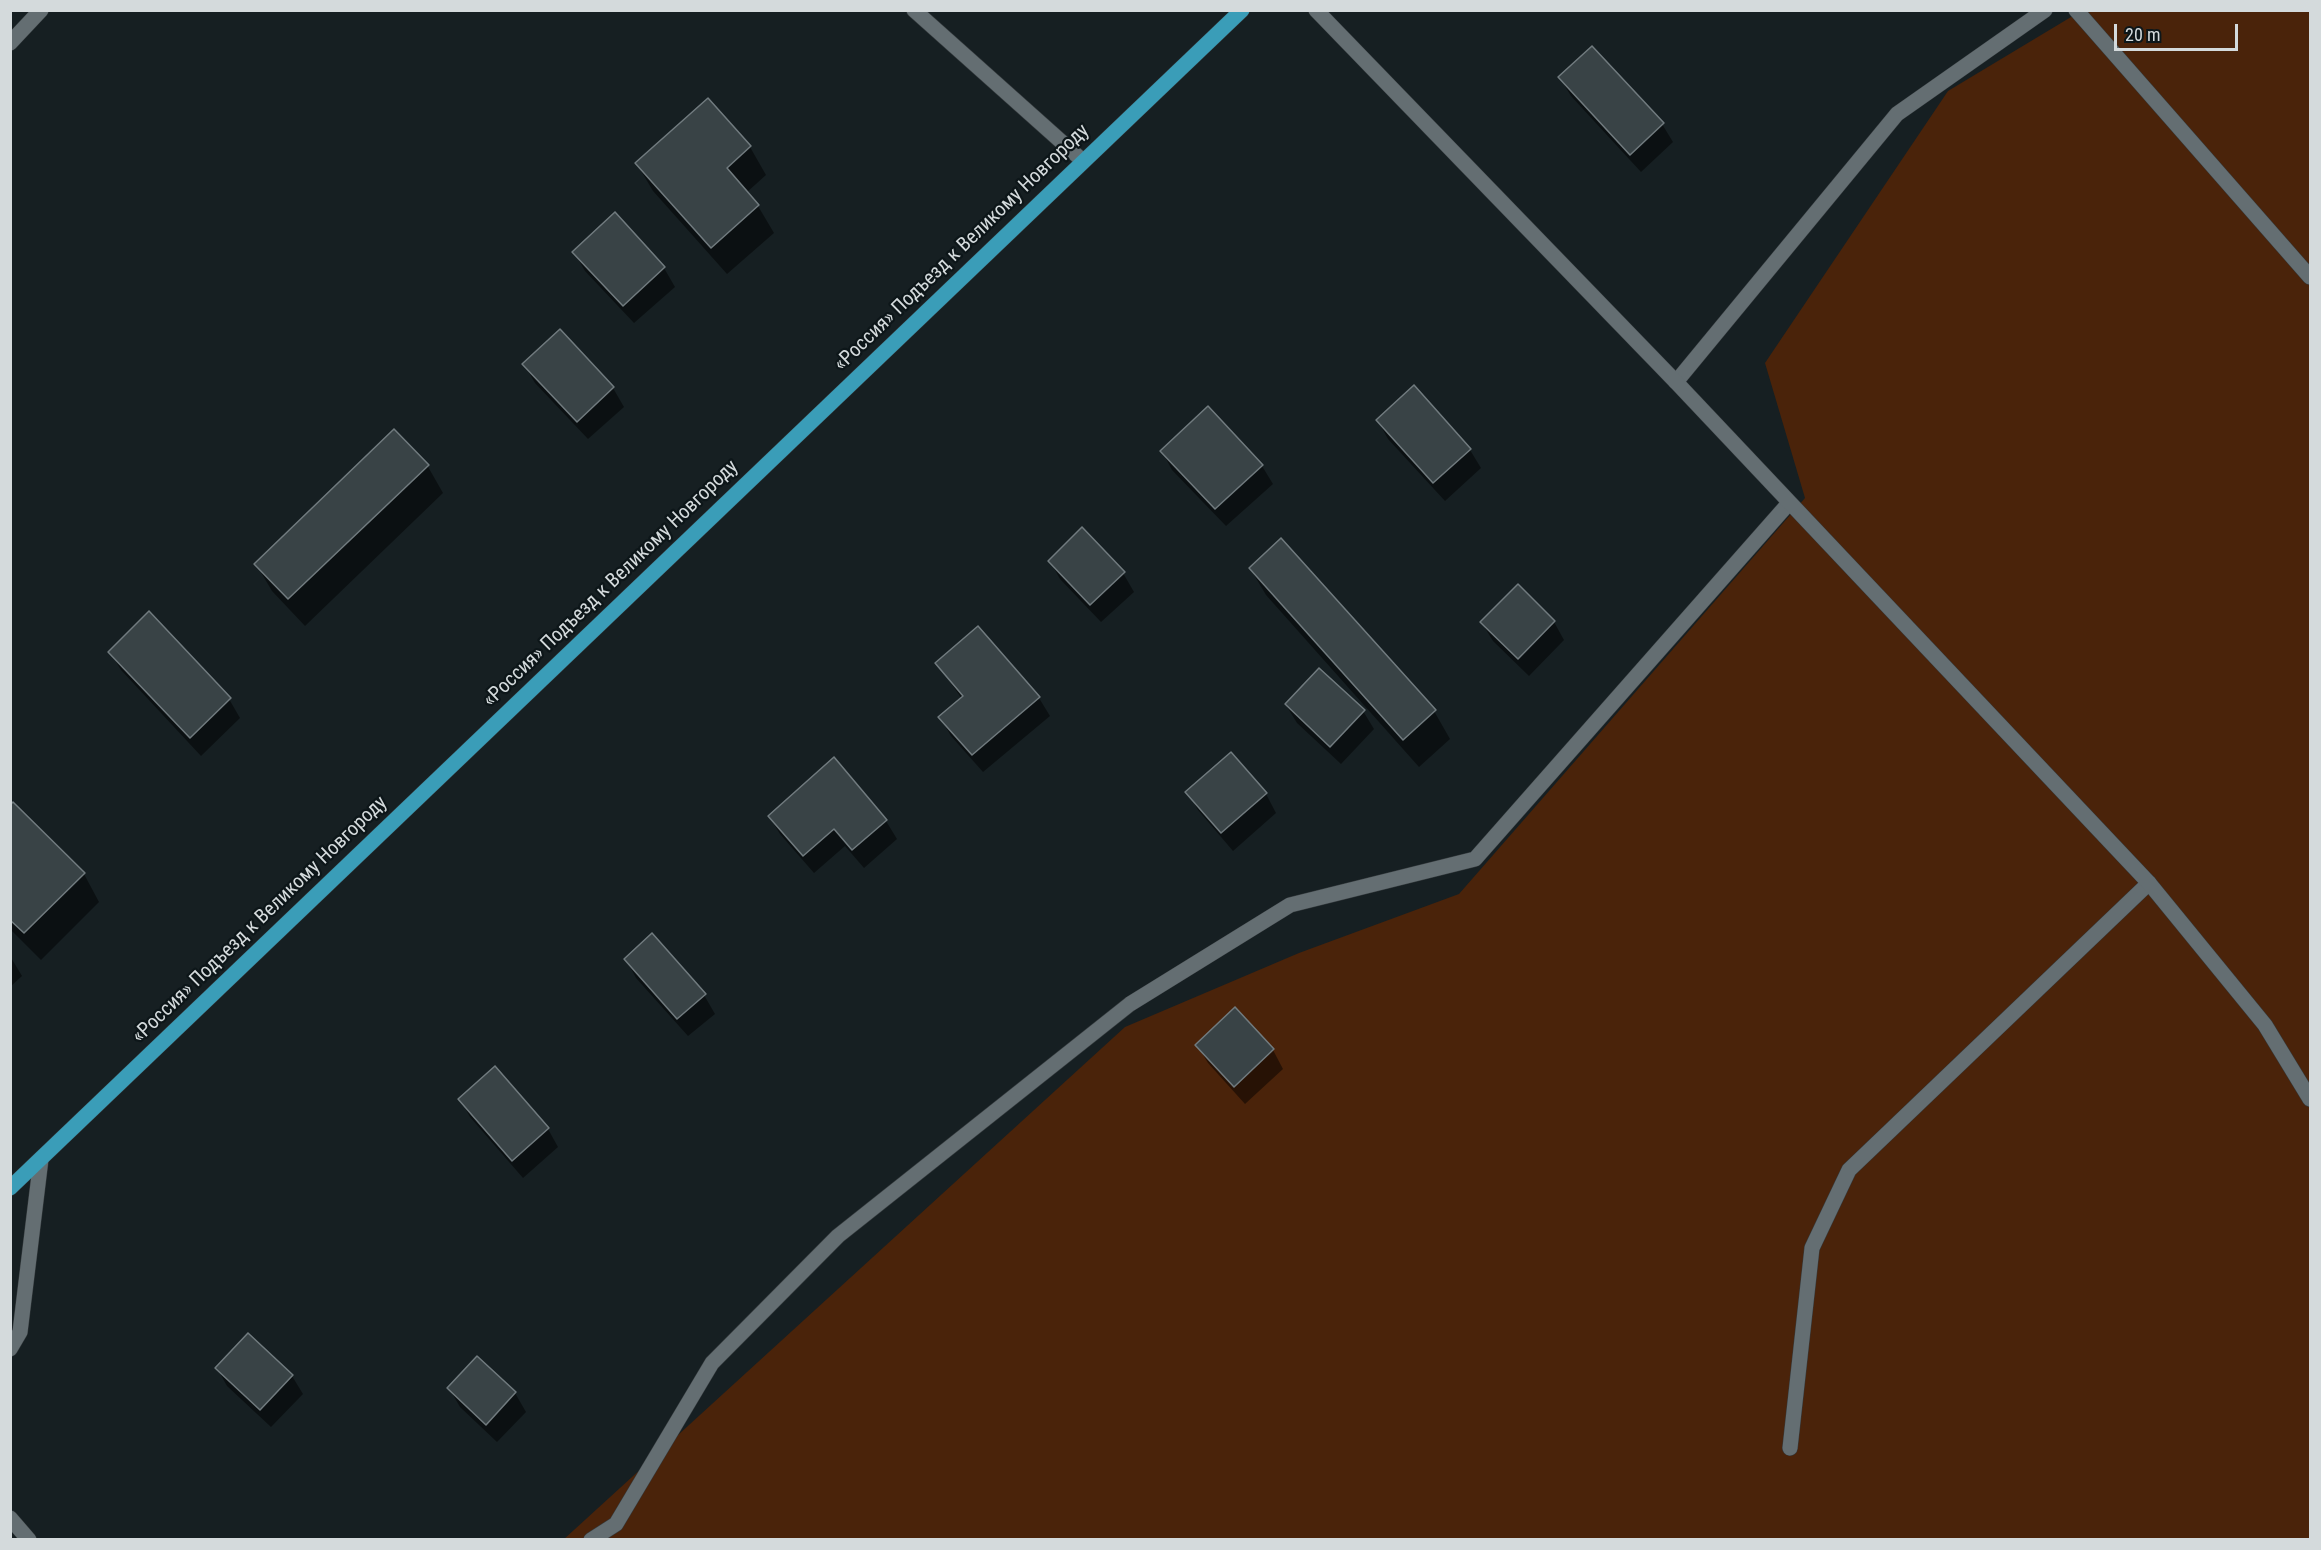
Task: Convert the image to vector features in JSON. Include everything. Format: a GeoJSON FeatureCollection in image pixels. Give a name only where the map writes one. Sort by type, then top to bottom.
{"type":"FeatureCollection","features":[{"type":"Feature","properties":{"kind":"main road","name":"«Россия» Подъезд к Великому Новгороду"},"geometry":{"type":"LineString","coordinates":[[10,1188],[1242,10]]}},
{"type":"Feature","properties":{"kind":"street"},"geometry":{"type":"LineString","coordinates":[[10,43],[41,10]]}},
{"type":"Feature","properties":{"kind":"street"},"geometry":{"type":"LineString","coordinates":[[914,10],[1083,161]]}},
{"type":"Feature","properties":{"kind":"street"},"geometry":{"type":"LineString","coordinates":[[1316,10],[1676,382],[2149,884],[2265,1025],[2310,1100]]}},
{"type":"Feature","properties":{"kind":"street"},"geometry":{"type":"LineString","coordinates":[[1676,382],[1897,114],[2045,10]]}},
{"type":"Feature","properties":{"kind":"street"},"geometry":{"type":"LineString","coordinates":[[2076,10],[2310,277]]}},
{"type":"Feature","properties":{"kind":"street"},"geometry":{"type":"LineString","coordinates":[[591,1539],[616,1524],[712,1363],[838,1236],[1130,1004],[1290,905],[1475,859],[1789,503]]}},
{"type":"Feature","properties":{"kind":"street"},"geometry":{"type":"LineString","coordinates":[[1790,1448],[1812,1248],[1849,1170],[2149,884]]}},
{"type":"Feature","properties":{"kind":"street"},"geometry":{"type":"LineString","coordinates":[[10,1349],[20,1332],[41,1159]]}},
{"type":"Feature","properties":{"kind":"street"},"geometry":{"type":"LineString","coordinates":[[10,1518],[29,1539]]}},
{"type":"Feature","properties":{"kind":"shaded area"},"geometry":{"type":"Polygon","coordinates":[[[2081,11],[2310,11],[2310,1539],[563,1540],[1125,1027],[1299,953],[1459,894],[1805,498],[1765,363],[1948,91],[2081,11]]]}},
{"type":"Feature","properties":{"kind":"building"},"geometry":{"type":"Polygon","coordinates":[[[1592,46],[1664,123],[1630,155],[1558,77],[1592,46]]]}},
{"type":"Feature","properties":{"kind":"building"},"geometry":{"type":"Polygon","coordinates":[[[708,98],[751,146],[727,168],[759,205],[711,248],[635,163],[708,98]]]}},
{"type":"Feature","properties":{"kind":"building"},"geometry":{"type":"Polygon","coordinates":[[[615,212],[665,267],[623,306],[572,252],[615,212]]]}},
{"type":"Feature","properties":{"kind":"building"},"geometry":{"type":"Polygon","coordinates":[[[560,329],[614,387],[577,422],[522,364],[560,329]]]}},
{"type":"Feature","properties":{"kind":"building"},"geometry":{"type":"Polygon","coordinates":[[[1414,385],[1471,449],[1433,483],[1376,420],[1414,385]]]}},
{"type":"Feature","properties":{"kind":"building"},"geometry":{"type":"Polygon","coordinates":[[[1208,406],[1263,465],[1215,509],[1160,451],[1208,406]]]}},
{"type":"Feature","properties":{"kind":"building"},"geometry":{"type":"Polygon","coordinates":[[[394,429],[429,465],[288,599],[254,564],[394,429]]]}},
{"type":"Feature","properties":{"kind":"building"},"geometry":{"type":"Polygon","coordinates":[[[1082,527],[1125,572],[1090,605],[1048,561],[1082,527]]]}},
{"type":"Feature","properties":{"kind":"building"},"geometry":{"type":"Polygon","coordinates":[[[1281,538],[1436,710],[1403,740],[1249,568],[1281,538]]]}},
{"type":"Feature","properties":{"kind":"building"},"geometry":{"type":"Polygon","coordinates":[[[1518,584],[1555,621],[1518,659],[1480,622],[1518,584]]]}},
{"type":"Feature","properties":{"kind":"building"},"geometry":{"type":"Polygon","coordinates":[[[149,611],[231,698],[190,738],[108,652],[149,611]]]}},
{"type":"Feature","properties":{"kind":"building"},"geometry":{"type":"Polygon","coordinates":[[[978,626],[1040,697],[972,755],[938,717],[963,696],[935,663],[978,626]]]}},
{"type":"Feature","properties":{"kind":"building"},"geometry":{"type":"Polygon","coordinates":[[[1319,668],[1365,710],[1330,747],[1285,704],[1319,668]]]}},
{"type":"Feature","properties":{"kind":"building"},"geometry":{"type":"Polygon","coordinates":[[[1231,752],[1267,793],[1221,833],[1185,792],[1231,752]]]}},
{"type":"Feature","properties":{"kind":"building"},"geometry":{"type":"Polygon","coordinates":[[[834,757],[887,820],[852,850],[834,829],[803,856],[768,816],[834,757]]]}},
{"type":"Feature","properties":{"kind":"building"},"geometry":{"type":"Polygon","coordinates":[[[13,802],[85,873],[24,933],[10,920],[10,805],[13,802]]]}},
{"type":"Feature","properties":{"kind":"building"},"geometry":{"type":"Polygon","coordinates":[[[652,933],[706,994],[677,1019],[624,959],[652,933]]]}},
{"type":"Feature","properties":{"kind":"building"},"geometry":{"type":"Polygon","coordinates":[[[1235,1007],[1274,1049],[1234,1087],[1195,1045],[1235,1007]]]}},
{"type":"Feature","properties":{"kind":"building"},"geometry":{"type":"Polygon","coordinates":[[[495,1066],[549,1128],[512,1161],[458,1099],[495,1066]]]}},
{"type":"Feature","properties":{"kind":"building"},"geometry":{"type":"Polygon","coordinates":[[[248,1333],[293,1375],[260,1410],[215,1368],[248,1333]]]}},
{"type":"Feature","properties":{"kind":"building"},"geometry":{"type":"Polygon","coordinates":[[[477,1356],[516,1392],[486,1425],[447,1388],[477,1356]]]}}]}
